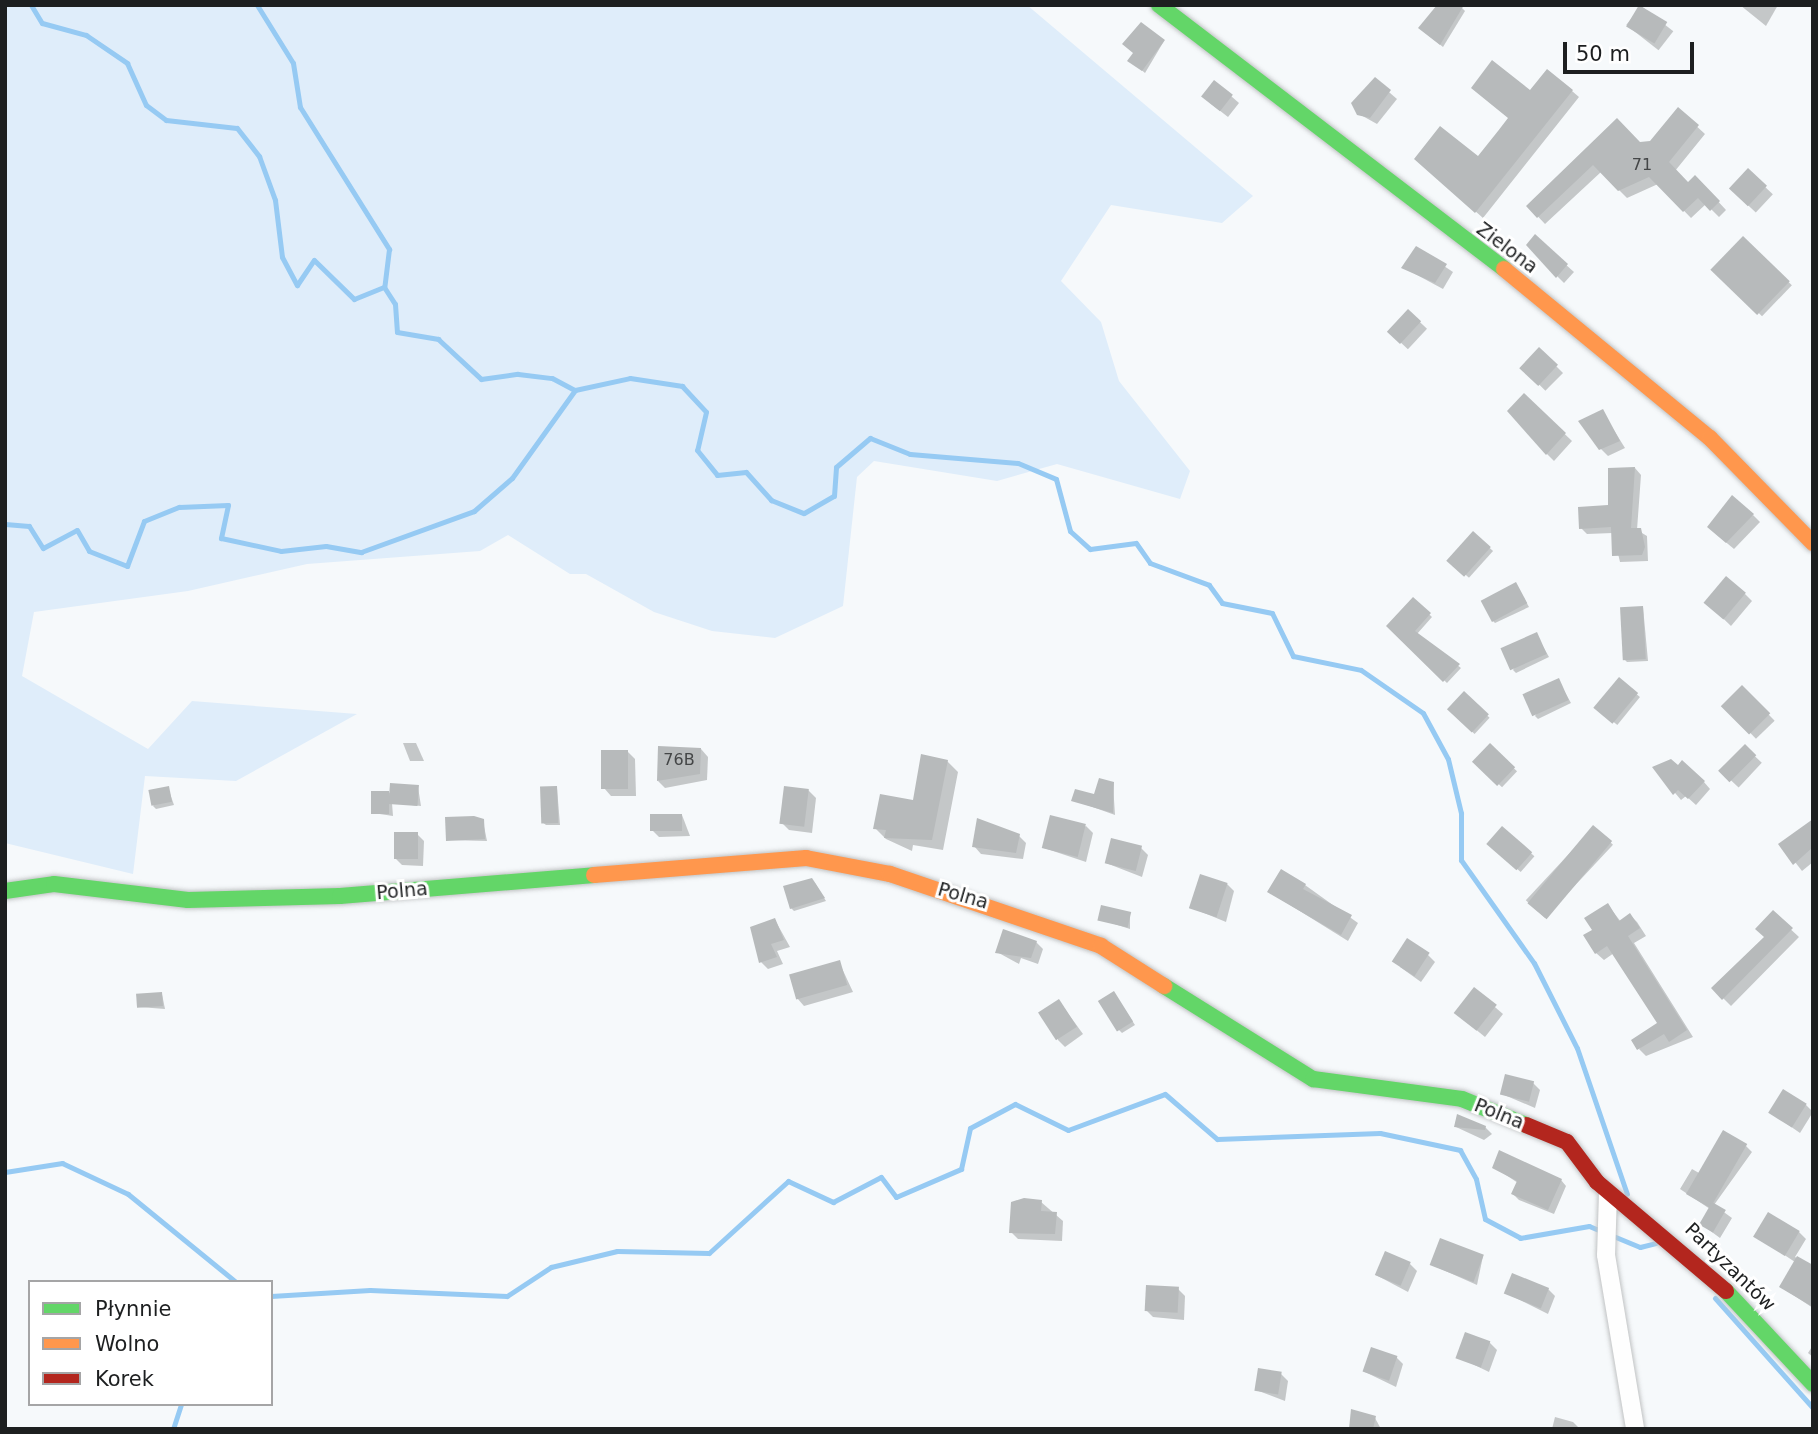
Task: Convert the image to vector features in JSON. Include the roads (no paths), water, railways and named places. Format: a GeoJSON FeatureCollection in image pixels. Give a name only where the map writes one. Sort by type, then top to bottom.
{"type":"FeatureCollection","features":[{"type":"Feature","properties":{"kind":"street","name":"Zielona"},"geometry":{"type":"LineString","coordinates":[[1159,5],[1589,334],[1710,438],[1813,543]]}},
{"type":"Feature","properties":{"kind":"street","name":"Polna"},"geometry":{"type":"LineString","coordinates":[[5,891],[74,885],[149,897],[226,900],[806,858],[848,864],[1004,908],[1101,946],[1313,1079],[1448,1097],[1496,1110],[1567,1142],[1608,1193]]}},
{"type":"Feature","properties":{"kind":"street","name":"Partyzantów"},"geometry":{"type":"LineString","coordinates":[[1608,1193],[1632,1205],[1741,1304],[1813,1384]]}},
{"type":"Feature","properties":{"kind":"street"},"geometry":{"type":"LineString","coordinates":[[1608,1193],[1606,1245],[1635,1429]]}},
{"type":"Feature","properties":{"kind":"waterway"},"geometry":{"type":"LineString","coordinates":[[31,5],[42,23],[86,35],[127,63],[146,105],[166,120],[237,128],[259,156],[275,200],[282,257],[297,285],[314,260],[354,299],[384,287],[395,304],[397,332],[438,339],[481,379],[518,374],[552,378],[575,390]]}},
{"type":"Feature","properties":{"kind":"waterway"},"geometry":{"type":"LineString","coordinates":[[257,5],[293,63],[300,107],[389,249],[384,287]]}},
{"type":"Feature","properties":{"kind":"waterway"},"geometry":{"type":"LineString","coordinates":[[5,524],[29,526],[43,548],[77,530],[89,551],[127,566],[144,521],[179,507],[228,505],[221,538],[281,551],[326,546],[361,552],[474,511],[512,478],[575,390],[630,378],[682,386],[706,412],[697,450],[717,475],[746,472],[771,500],[804,513],[834,496],[836,467],[870,438],[910,454],[1018,463],[1056,479],[1070,531],[1090,549],[1136,543],[1150,563],[1209,585],[1222,603],[1272,613],[1293,656],[1361,670],[1423,713],[1448,759],[1461,813],[1461,860],[1534,963],[1577,1048],[1627,1194]]}},
{"type":"Feature","properties":{"kind":"waterway"},"geometry":{"type":"LineString","coordinates":[[273,1296],[370,1290],[507,1296],[551,1267],[617,1251],[709,1253],[788,1181],[833,1202],[881,1177],[896,1197],[961,1169],[970,1128],[1015,1104],[1068,1130],[1165,1094],[1217,1139],[1380,1133],[1460,1150],[1476,1179],[1485,1219],[1520,1238],[1589,1226],[1640,1247],[1656,1243]]}},
{"type":"Feature","properties":{"kind":"waterway"},"geometry":{"type":"LineString","coordinates":[[5,1172],[62,1163],[128,1194],[234,1280]]}},
{"type":"Feature","properties":{"kind":"waterway"},"geometry":{"type":"LineString","coordinates":[[1715,1298],[1813,1408]]}},
{"type":"Feature","properties":{"kind":"waterway"},"geometry":{"type":"LineString","coordinates":[[173,1429],[180,1406]]}}]}
